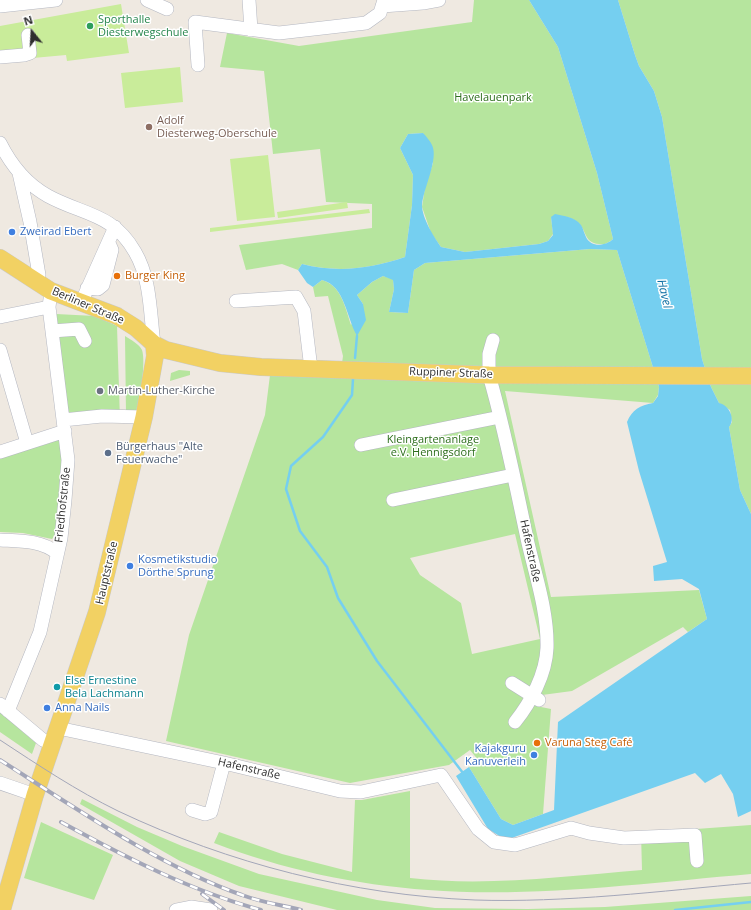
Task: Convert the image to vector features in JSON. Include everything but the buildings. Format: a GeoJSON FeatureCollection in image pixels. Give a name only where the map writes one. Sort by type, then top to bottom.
{"type":"FeatureCollection","features":[{"type":"Feature","properties":{"kind":"main road","name":"Berliner Straße"},"geometry":{"type":"LineString","coordinates":[[0,258],[50,299],[84,296],[136,328],[154,344]]}},
{"type":"Feature","properties":{"kind":"main road","name":"Ruppiner Straße"},"geometry":{"type":"LineString","coordinates":[[154,344],[178,354],[220,363],[261,367],[489,375],[751,376]]}},
{"type":"Feature","properties":{"kind":"main road","name":"Hauptstraße"},"geometry":{"type":"LineString","coordinates":[[2,910],[35,795],[97,612],[144,418],[154,356],[154,344]]}},
{"type":"Feature","properties":{"kind":"street"},"geometry":{"type":"LineString","coordinates":[[0,6],[56,0]]}},
{"type":"Feature","properties":{"kind":"street"},"geometry":{"type":"LineString","coordinates":[[147,0],[167,9]]}},
{"type":"Feature","properties":{"kind":"street"},"geometry":{"type":"LineString","coordinates":[[249,0],[251,30]]}},
{"type":"Feature","properties":{"kind":"street"},"geometry":{"type":"LineString","coordinates":[[198,65],[195,22],[279,33],[366,23],[380,13],[383,3],[434,1]]}},
{"type":"Feature","properties":{"kind":"street"},"geometry":{"type":"LineString","coordinates":[[0,57],[30,53],[28,35]]}},
{"type":"Feature","properties":{"kind":"street"},"geometry":{"type":"LineString","coordinates":[[0,143],[8,160],[19,173],[47,196],[97,216],[115,227],[136,252],[142,267],[148,293],[154,344]]}},
{"type":"Feature","properties":{"kind":"street"},"geometry":{"type":"LineString","coordinates":[[19,173],[30,222],[38,269]]}},
{"type":"Feature","properties":{"kind":"street"},"geometry":{"type":"LineString","coordinates":[[84,296],[115,227]]}},
{"type":"Feature","properties":{"kind":"street"},"geometry":{"type":"LineString","coordinates":[[236,302],[296,297],[304,311],[311,369]]}},
{"type":"Feature","properties":{"kind":"street"},"geometry":{"type":"LineString","coordinates":[[0,316],[50,299]]}},
{"type":"Feature","properties":{"kind":"street","name":"Friedhofstraße"},"geometry":{"type":"LineString","coordinates":[[4,708],[40,632],[60,538],[68,460],[52,331],[50,299]]}},
{"type":"Feature","properties":{"kind":"street"},"geometry":{"type":"LineString","coordinates":[[52,331],[79,329],[85,341]]}},
{"type":"Feature","properties":{"kind":"street","name":"Hafenstraße"},"geometry":{"type":"LineString","coordinates":[[493,340],[489,354],[489,375],[513,475],[546,632],[546,649],[536,698],[516,722]]}},
{"type":"Feature","properties":{"kind":"street"},"geometry":{"type":"LineString","coordinates":[[0,350],[27,443]]}},
{"type":"Feature","properties":{"kind":"street"},"geometry":{"type":"LineString","coordinates":[[0,452],[27,443],[64,425],[102,416],[144,418]]}},
{"type":"Feature","properties":{"kind":"street"},"geometry":{"type":"LineString","coordinates":[[361,445],[500,417]]}},
{"type":"Feature","properties":{"kind":"street"},"geometry":{"type":"LineString","coordinates":[[393,500],[513,475]]}},
{"type":"Feature","properties":{"kind":"street"},"geometry":{"type":"LineString","coordinates":[[0,540],[28,542],[49,547],[57,553]]}},
{"type":"Feature","properties":{"kind":"street"},"geometry":{"type":"LineString","coordinates":[[512,683],[536,698]]}},
{"type":"Feature","properties":{"kind":"street"},"geometry":{"type":"LineString","coordinates":[[4,708],[43,740],[52,744]]}},
{"type":"Feature","properties":{"kind":"street","name":"Hafenstraße"},"geometry":{"type":"LineString","coordinates":[[58,728],[224,763],[340,791],[361,792],[441,776],[478,829],[494,842],[515,844],[571,828],[589,833],[624,838],[695,835],[697,861]]}},
{"type":"Feature","properties":{"kind":"street"},"geometry":{"type":"LineString","coordinates":[[192,810],[205,814],[211,812],[224,763]]}},
{"type":"Feature","properties":{"kind":"street"},"geometry":{"type":"LineString","coordinates":[[0,784],[35,795]]}},
{"type":"Feature","properties":{"kind":"street"},"geometry":{"type":"LineString","coordinates":[[176,910],[191,907],[211,910]]}},
{"type":"Feature","properties":{"kind":"green space","name":"Havelauenpark"},"geometry":{"type":"Polygon","coordinates":[[[474,0],[529,0],[558,47],[597,173],[613,239],[605,244],[594,243],[590,241],[582,227],[573,219],[551,217],[553,234],[548,241],[539,244],[465,252],[441,247],[431,233],[422,207],[425,187],[433,163],[423,133],[408,134],[400,148],[413,175],[412,205],[405,257],[367,267],[341,269],[315,267],[302,264],[298,270],[282,264],[246,270],[239,245],[372,228],[372,204],[326,202],[320,149],[273,154],[264,71],[220,67],[227,33],[299,46],[472,22],[474,0]]]}},
{"type":"Feature","properties":{"kind":"green space"},"geometry":{"type":"Polygon","coordinates":[[[618,0],[751,0],[751,514],[740,490],[729,427],[732,422],[730,410],[719,403],[711,387],[702,359],[662,117],[654,91],[639,66],[618,0]]]}},
{"type":"Feature","properties":{"kind":"green space"},"geometry":{"type":"Polygon","coordinates":[[[121,4],[129,53],[67,61],[66,55],[0,61],[0,26],[121,4]]]}},
{"type":"Feature","properties":{"kind":"green space"},"geometry":{"type":"Polygon","coordinates":[[[180,67],[183,102],[125,108],[121,73],[180,67]]]}},
{"type":"Feature","properties":{"kind":"green space"},"geometry":{"type":"Polygon","coordinates":[[[268,155],[275,217],[237,221],[230,159],[268,155]]]}},
{"type":"Feature","properties":{"kind":"green space"},"geometry":{"type":"Polygon","coordinates":[[[347,202],[348,208],[278,218],[277,212],[347,202]]]}},
{"type":"Feature","properties":{"kind":"green space"},"geometry":{"type":"Polygon","coordinates":[[[369,209],[370,213],[210,232],[210,228],[369,209]]]}},
{"type":"Feature","properties":{"kind":"green space","name":"Kleingartenanlage e.V. Hennigsdorf"},"geometry":{"type":"Polygon","coordinates":[[[590,249],[617,250],[659,387],[658,395],[653,403],[505,391],[551,597],[699,590],[707,619],[688,632],[683,627],[572,691],[542,695],[536,706],[551,709],[543,814],[513,825],[501,819],[469,767],[479,761],[470,750],[449,765],[350,783],[166,741],[189,635],[265,415],[270,375],[340,377],[343,356],[328,296],[315,297],[313,287],[322,280],[334,287],[344,304],[351,325],[363,304],[357,295],[372,282],[383,276],[393,279],[394,289],[389,312],[408,313],[414,270],[425,263],[590,249]],[[515,534],[410,558],[420,575],[461,603],[472,654],[540,639],[515,534]]]}},
{"type":"Feature","properties":{"kind":"green space"},"geometry":{"type":"Polygon","coordinates":[[[56,314],[95,316],[117,326],[120,420],[70,424],[56,314]]]}},
{"type":"Feature","properties":{"kind":"green space"},"geometry":{"type":"Polygon","coordinates":[[[125,336],[135,342],[142,350],[142,381],[138,413],[126,414],[125,336]]]}},
{"type":"Feature","properties":{"kind":"green space"},"geometry":{"type":"Polygon","coordinates":[[[179,370],[190,371],[190,375],[170,381],[171,373],[179,370]]]}},
{"type":"Feature","properties":{"kind":"green space"},"geometry":{"type":"Polygon","coordinates":[[[63,437],[59,530],[52,539],[23,533],[0,532],[0,456],[63,437]]]}},
{"type":"Feature","properties":{"kind":"green space"},"geometry":{"type":"Polygon","coordinates":[[[0,712],[36,743],[32,754],[0,732],[0,712]]]}},
{"type":"Feature","properties":{"kind":"green space"},"geometry":{"type":"Polygon","coordinates":[[[410,791],[410,878],[468,881],[526,880],[642,870],[641,833],[751,825],[751,874],[548,891],[467,892],[428,890],[401,888],[346,880],[266,861],[214,843],[219,832],[282,854],[352,872],[355,800],[410,791]]]}},
{"type":"Feature","properties":{"kind":"green space"},"geometry":{"type":"Polygon","coordinates":[[[82,799],[137,827],[182,846],[259,874],[377,900],[435,908],[528,909],[605,907],[751,896],[751,910],[337,910],[239,886],[180,861],[80,804],[82,799]]]}},
{"type":"Feature","properties":{"kind":"green space"},"geometry":{"type":"Polygon","coordinates":[[[41,822],[113,855],[94,900],[24,878],[41,822]]]}},
{"type":"Feature","properties":{"kind":"water","name":"Havel"},"geometry":{"type":"Polygon","coordinates":[[[529,0],[618,0],[639,66],[654,91],[662,117],[702,359],[711,387],[719,403],[726,406],[732,416],[729,427],[740,490],[751,514],[751,811],[738,817],[733,794],[721,774],[705,783],[695,773],[506,840],[488,829],[456,776],[469,767],[501,819],[513,825],[554,810],[558,722],[707,619],[699,589],[682,579],[654,581],[653,566],[667,562],[639,471],[627,422],[634,411],[644,405],[653,403],[658,396],[659,387],[617,250],[590,249],[425,263],[414,270],[408,313],[389,312],[394,289],[393,280],[383,276],[372,282],[357,295],[363,304],[366,320],[357,336],[344,303],[336,289],[330,283],[322,280],[313,287],[307,283],[298,270],[302,264],[315,267],[341,269],[366,267],[405,257],[412,205],[413,175],[400,148],[408,134],[423,133],[432,145],[434,151],[434,158],[422,205],[426,221],[441,247],[465,252],[539,244],[548,241],[553,235],[551,217],[555,214],[569,217],[579,222],[588,241],[591,243],[599,245],[607,243],[613,239],[597,173],[558,47],[529,0]]]}},
{"type":"Feature","properties":{"kind":"waterway"},"geometry":{"type":"LineString","coordinates":[[355,358],[357,336]]}},
{"type":"Feature","properties":{"kind":"waterway"},"geometry":{"type":"LineString","coordinates":[[353,379],[352,395],[323,437],[291,466],[286,489],[300,531],[327,567],[338,598],[377,661],[463,773]]}},
{"type":"Feature","properties":{"kind":"waterway"},"geometry":{"type":"LineString","coordinates":[[675,910],[751,902]]}},
{"type":"Feature","properties":{"kind":"tram line"},"geometry":{"type":"LineString","coordinates":[[0,740],[88,795],[118,811],[160,830],[204,847],[248,861],[292,874],[338,884],[429,897],[475,900],[543,900],[613,896],[751,883]]}},
{"type":"Feature","properties":{"kind":"railway"},"geometry":{"type":"LineString","coordinates":[[0,760],[87,816],[148,852],[180,868],[211,883],[263,902],[301,910]]}},
{"type":"Feature","properties":{"kind":"railway"},"geometry":{"type":"LineString","coordinates":[[61,822],[109,848],[159,872],[209,893],[261,910]]}},
{"type":"Feature","properties":{"kind":"railway"},"geometry":{"type":"LineString","coordinates":[[202,894],[224,910]]}},
{"type":"Feature","properties":{"kind":"place","name":"Sporthalle Diesterwegschule"},"geometry":{"type":"Point","coordinates":[90,26]}},
{"type":"Feature","properties":{"kind":"place","name":"Adolf Diesterweg-Oberschule"},"geometry":{"type":"Point","coordinates":[149,127]}},
{"type":"Feature","properties":{"kind":"place","name":"Zweirad Ebert"},"geometry":{"type":"Point","coordinates":[12,232]}},
{"type":"Feature","properties":{"kind":"place","name":"Burger King"},"geometry":{"type":"Point","coordinates":[117,276]}},
{"type":"Feature","properties":{"kind":"place","name":"Martin-Luther-Kirche"},"geometry":{"type":"Point","coordinates":[100,391]}},
{"type":"Feature","properties":{"kind":"place","name":"Bürgerhaus \"Alte Feuerwache\""},"geometry":{"type":"Point","coordinates":[108,453]}},
{"type":"Feature","properties":{"kind":"place","name":"Kosmetikstudio Dörthe Sprung"},"geometry":{"type":"Point","coordinates":[130,566]}},
{"type":"Feature","properties":{"kind":"place","name":"Else Ernestine Bela Lachmann"},"geometry":{"type":"Point","coordinates":[57,687]}},
{"type":"Feature","properties":{"kind":"place","name":"Anna Nails"},"geometry":{"type":"Point","coordinates":[47,708]}},
{"type":"Feature","properties":{"kind":"place","name":"Varuna Steg Café"},"geometry":{"type":"Point","coordinates":[537,743]}},
{"type":"Feature","properties":{"kind":"place","name":"Kajakguru Kanuverleih"},"geometry":{"type":"Point","coordinates":[534,755]}}]}
